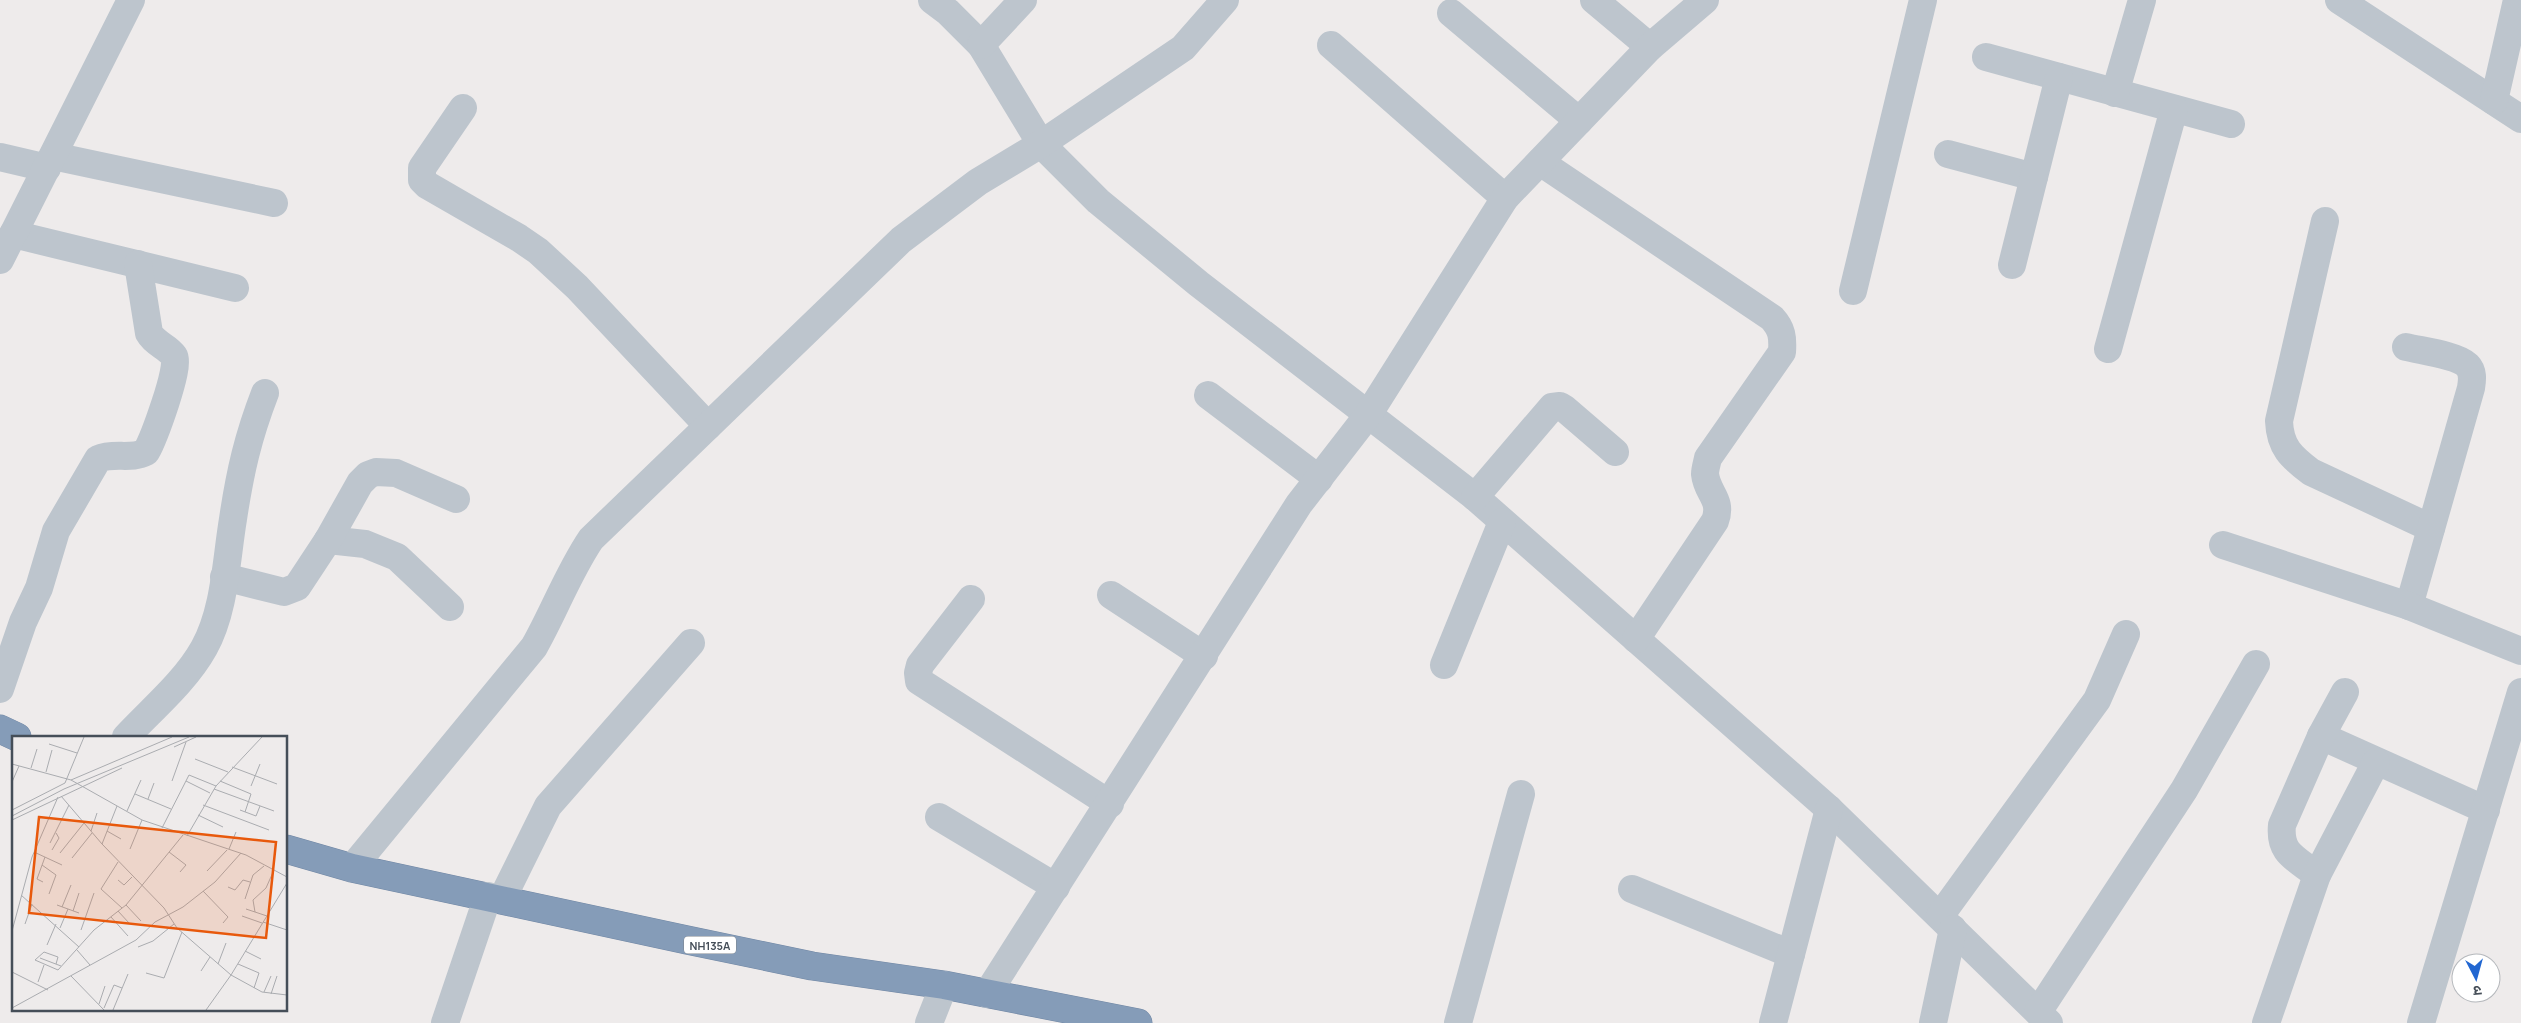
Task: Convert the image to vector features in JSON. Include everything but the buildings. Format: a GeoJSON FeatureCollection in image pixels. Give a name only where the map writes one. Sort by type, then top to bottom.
{"type":"FeatureCollection","features":[{"type":"Feature","properties":{"kind":"highway"},"geometry":{"type":"LineString","coordinates":[[0,729],[16,736]]}},
{"type":"Feature","properties":{"kind":"highway","name":"NH135A"},"geometry":{"type":"LineString","coordinates":[[288,849],[352,868],[812,966],[944,985],[1138,1023]]}},
{"type":"Feature","properties":{"kind":"street"},"geometry":{"type":"LineString","coordinates":[[0,260],[131,0]]}},
{"type":"Feature","properties":{"kind":"street"},"geometry":{"type":"LineString","coordinates":[[932,0],[948,12],[981,45],[1041,144],[1098,201],[1199,284],[1475,497],[1829,809],[2044,1018],[2184,790],[2256,664]]}},
{"type":"Feature","properties":{"kind":"street"},"geometry":{"type":"LineString","coordinates":[[981,45],[1023,0]]}},
{"type":"Feature","properties":{"kind":"street"},"geometry":{"type":"LineString","coordinates":[[352,868],[534,647],[549,621],[575,562],[591,539],[698,416],[901,240],[978,182],[1041,144],[1183,48],[1225,0]]}},
{"type":"Feature","properties":{"kind":"street"},"geometry":{"type":"LineString","coordinates":[[1594,0],[1650,47]]}},
{"type":"Feature","properties":{"kind":"street"},"geometry":{"type":"LineString","coordinates":[[987,994],[1110,804],[1299,504],[1368,414],[1505,198],[1650,47],[1705,0]]}},
{"type":"Feature","properties":{"kind":"street"},"geometry":{"type":"LineString","coordinates":[[1854,291],[1923,0]]}},
{"type":"Feature","properties":{"kind":"street"},"geometry":{"type":"LineString","coordinates":[[2115,92],[2142,0]]}},
{"type":"Feature","properties":{"kind":"street"},"geometry":{"type":"LineString","coordinates":[[2340,0],[2521,119]]}},
{"type":"Feature","properties":{"kind":"street"},"geometry":{"type":"LineString","coordinates":[[2494,101],[2517,0]]}},
{"type":"Feature","properties":{"kind":"street"},"geometry":{"type":"LineString","coordinates":[[1451,13],[1579,121]]}},
{"type":"Feature","properties":{"kind":"street"},"geometry":{"type":"LineString","coordinates":[[1330,45],[1505,198]]}},
{"type":"Feature","properties":{"kind":"street"},"geometry":{"type":"LineString","coordinates":[[1986,58],[2231,124]]}},
{"type":"Feature","properties":{"kind":"street"},"geometry":{"type":"LineString","coordinates":[[2012,265],[2059,77]]}},
{"type":"Feature","properties":{"kind":"street"},"geometry":{"type":"LineString","coordinates":[[463,108],[422,168],[422,180],[427,185],[538,251],[577,287],[698,416]]}},
{"type":"Feature","properties":{"kind":"street"},"geometry":{"type":"LineString","coordinates":[[2108,349],[2174,109]]}},
{"type":"Feature","properties":{"kind":"street"},"geometry":{"type":"LineString","coordinates":[[1948,154],[2034,177]]}},
{"type":"Feature","properties":{"kind":"street"},"geometry":{"type":"LineString","coordinates":[[0,157],[50,162],[274,203]]}},
{"type":"Feature","properties":{"kind":"street"},"geometry":{"type":"LineString","coordinates":[[1540,162],[1772,318],[1781,327],[1783,336],[1782,352],[1708,458],[1705,474],[1708,486],[1717,503],[1718,512],[1715,521],[1636,639]]}},
{"type":"Feature","properties":{"kind":"street"},"geometry":{"type":"LineString","coordinates":[[2325,221],[2279,421],[2280,436],[2284,449],[2311,472],[2431,528]]}},
{"type":"Feature","properties":{"kind":"street"},"geometry":{"type":"LineString","coordinates":[[13,234],[235,288]]}},
{"type":"Feature","properties":{"kind":"street"},"geometry":{"type":"LineString","coordinates":[[0,689],[23,622],[39,588],[56,531],[98,460],[113,455],[140,455],[146,452],[177,365],[175,357],[154,342],[150,332],[138,264]]}},
{"type":"Feature","properties":{"kind":"street"},"geometry":{"type":"LineString","coordinates":[[2406,347],[2455,359],[2468,366],[2472,375],[2471,388],[2409,606]]}},
{"type":"Feature","properties":{"kind":"street"},"geometry":{"type":"LineString","coordinates":[[127,736],[192,666],[204,647],[214,623],[224,577],[242,461],[248,438],[265,393]]}},
{"type":"Feature","properties":{"kind":"street"},"geometry":{"type":"LineString","coordinates":[[1208,395],[1319,479]]}},
{"type":"Feature","properties":{"kind":"street"},"geometry":{"type":"LineString","coordinates":[[1475,497],[1552,407],[1560,406],[1565,409],[1616,452]]}},
{"type":"Feature","properties":{"kind":"street"},"geometry":{"type":"LineString","coordinates":[[224,577],[284,592],[297,587],[328,540],[360,483],[368,475],[376,472],[396,473],[456,499]]}},
{"type":"Feature","properties":{"kind":"street"},"geometry":{"type":"LineString","coordinates":[[1444,665],[1502,522]]}},
{"type":"Feature","properties":{"kind":"street"},"geometry":{"type":"LineString","coordinates":[[328,540],[365,544],[397,558],[450,607]]}},
{"type":"Feature","properties":{"kind":"street"},"geometry":{"type":"LineString","coordinates":[[2223,545],[2409,606],[2521,650]]}},
{"type":"Feature","properties":{"kind":"street"},"geometry":{"type":"LineString","coordinates":[[1111,595],[1204,656]]}},
{"type":"Feature","properties":{"kind":"street"},"geometry":{"type":"LineString","coordinates":[[970,599],[920,665],[918,673],[920,680],[1110,804]]}},
{"type":"Feature","properties":{"kind":"street"},"geometry":{"type":"LineString","coordinates":[[1933,1023],[1946,923],[2097,700],[2126,634]]}},
{"type":"Feature","properties":{"kind":"street"},"geometry":{"type":"LineString","coordinates":[[445,1023],[495,898],[548,806],[691,643]]}},
{"type":"Feature","properties":{"kind":"street"},"geometry":{"type":"LineString","coordinates":[[2317,875],[2284,849],[2281,838],[2282,825],[2320,736],[2345,692]]}},
{"type":"Feature","properties":{"kind":"street"},"geometry":{"type":"LineString","coordinates":[[2421,1023],[2521,692]]}},
{"type":"Feature","properties":{"kind":"street"},"geometry":{"type":"LineString","coordinates":[[2320,736],[2486,810]]}},
{"type":"Feature","properties":{"kind":"street"},"geometry":{"type":"LineString","coordinates":[[2266,1023],[2317,875],[2376,762]]}},
{"type":"Feature","properties":{"kind":"street"},"geometry":{"type":"LineString","coordinates":[[1458,1023],[1521,794]]}},
{"type":"Feature","properties":{"kind":"street"},"geometry":{"type":"LineString","coordinates":[[1773,1023],[1829,809]]}},
{"type":"Feature","properties":{"kind":"street"},"geometry":{"type":"LineString","coordinates":[[939,817],[1056,887]]}},
{"type":"Feature","properties":{"kind":"street"},"geometry":{"type":"LineString","coordinates":[[1632,889],[1791,954]]}},
{"type":"Feature","properties":{"kind":"street"},"geometry":{"type":"LineString","coordinates":[[929,1023],[944,985]]}}]}
